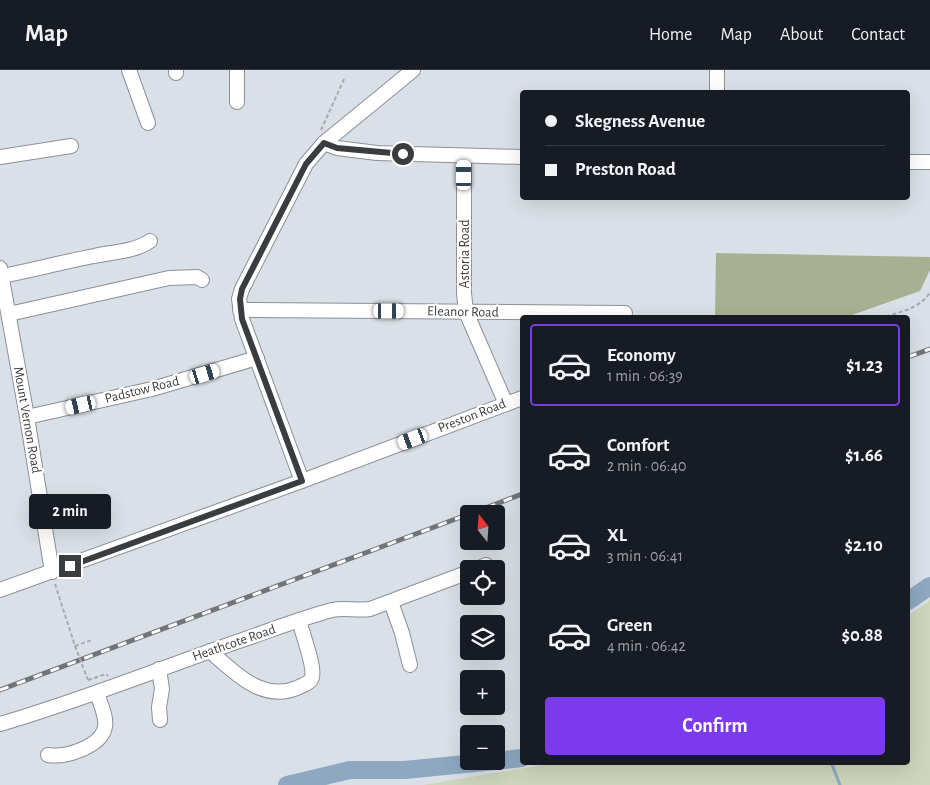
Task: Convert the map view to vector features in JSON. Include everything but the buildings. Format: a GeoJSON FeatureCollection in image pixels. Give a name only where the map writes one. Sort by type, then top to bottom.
{"type":"FeatureCollection","features":[{"type":"Feature","properties":{"kind":"street"},"geometry":{"type":"LineString","coordinates":[[129,70],[148,123]]}},
{"type":"Feature","properties":{"kind":"street"},"geometry":{"type":"LineString","coordinates":[[237,70],[237,102]]}},
{"type":"Feature","properties":{"kind":"street"},"geometry":{"type":"LineString","coordinates":[[302,481],[240,310],[240,299],[246,279],[306,164],[323,136],[413,70]]}},
{"type":"Feature","properties":{"kind":"street"},"geometry":{"type":"LineString","coordinates":[[717,70],[717,90]]}},
{"type":"Feature","properties":{"kind":"street"},"geometry":{"type":"LineString","coordinates":[[323,136],[337,148],[377,153],[520,157]]}},
{"type":"Feature","properties":{"kind":"street"},"geometry":{"type":"LineString","coordinates":[[0,156],[71,146]]}},
{"type":"Feature","properties":{"kind":"street","name":"Astoria Road"},"geometry":{"type":"LineString","coordinates":[[464,156],[464,293],[466,312],[506,404]]}},
{"type":"Feature","properties":{"kind":"street"},"geometry":{"type":"LineString","coordinates":[[910,162],[930,162]]}},
{"type":"Feature","properties":{"kind":"street"},"geometry":{"type":"LineString","coordinates":[[1,272],[123,251],[139,247],[150,241]]}},
{"type":"Feature","properties":{"kind":"street","name":"Mount Vernon Road"},"geometry":{"type":"LineString","coordinates":[[1,272],[52,572]]}},
{"type":"Feature","properties":{"kind":"street"},"geometry":{"type":"LineString","coordinates":[[9,314],[169,278],[197,277],[202,280]]}},
{"type":"Feature","properties":{"kind":"street","name":"Eleanor Road"},"geometry":{"type":"LineString","coordinates":[[240,310],[625,313]]}},
{"type":"Feature","properties":{"kind":"street","name":"Padstow Road"},"geometry":{"type":"LineString","coordinates":[[27,417],[152,389],[257,358]]}},
{"type":"Feature","properties":{"kind":"street","name":"Preston Road"},"geometry":{"type":"LineString","coordinates":[[0,590],[302,481],[520,399]]}},
{"type":"Feature","properties":{"kind":"street","name":"Heathcote Road"},"geometry":{"type":"LineString","coordinates":[[0,724],[97,693],[299,620],[334,609],[362,611],[460,575]]}},
{"type":"Feature","properties":{"kind":"street"},"geometry":{"type":"LineString","coordinates":[[391,602],[402,633],[410,665]]}},
{"type":"Feature","properties":{"kind":"street"},"geometry":{"type":"LineString","coordinates":[[210,651],[258,688],[280,692],[294,689],[305,684],[313,676],[311,660],[299,620]]}},
{"type":"Feature","properties":{"kind":"street"},"geometry":{"type":"LineString","coordinates":[[159,669],[162,689],[159,707],[160,720]]}},
{"type":"Feature","properties":{"kind":"street"},"geometry":{"type":"LineString","coordinates":[[48,755],[57,756],[88,747],[102,735],[106,723],[97,693]]}},
{"type":"Feature","properties":{"kind":"path"},"geometry":{"type":"LineString","coordinates":[[323,136],[345,77]]}},
{"type":"Feature","properties":{"kind":"path"},"geometry":{"type":"LineString","coordinates":[[889,315],[910,308],[927,298],[930,292]]}},
{"type":"Feature","properties":{"kind":"path"},"geometry":{"type":"LineString","coordinates":[[52,572],[88,680]]}},
{"type":"Feature","properties":{"kind":"path"},"geometry":{"type":"LineString","coordinates":[[76,646],[92,640]]}},
{"type":"Feature","properties":{"kind":"green space"},"geometry":{"type":"Polygon","coordinates":[[[716,253],[930,257],[930,270],[920,291],[852,315],[715,315],[716,253]]]}},
{"type":"Feature","properties":{"kind":"green space"},"geometry":{"type":"Polygon","coordinates":[[[930,600],[930,785],[423,785],[543,765],[910,765],[910,615],[930,600]]]}},
{"type":"Feature","properties":{"kind":"waterway"},"geometry":{"type":"LineString","coordinates":[[910,600],[930,586]]}},
{"type":"Feature","properties":{"kind":"waterway"},"geometry":{"type":"LineString","coordinates":[[505,760],[520,758]]}},
{"type":"Feature","properties":{"kind":"waterway"},"geometry":{"type":"LineString","coordinates":[[287,785],[350,770],[405,770],[460,764]]}},
{"type":"Feature","properties":{"kind":"waterway"},"geometry":{"type":"LineString","coordinates":[[832,765],[840,785]]}},
{"type":"Feature","properties":{"kind":"railway"},"geometry":{"type":"LineString","coordinates":[[910,356],[930,349]]}},
{"type":"Feature","properties":{"kind":"railway"},"geometry":{"type":"LineString","coordinates":[[493,505],[520,495]]}},
{"type":"Feature","properties":{"kind":"railway"},"geometry":{"type":"LineString","coordinates":[[0,690],[460,517]]}},
{"type":"Feature","properties":{"kind":"route"},"geometry":{"type":"LineString","coordinates":[[70,566],[302,481],[242,319],[240,299],[242,289],[306,164],[324,143],[337,148],[403,154]]}}]}
